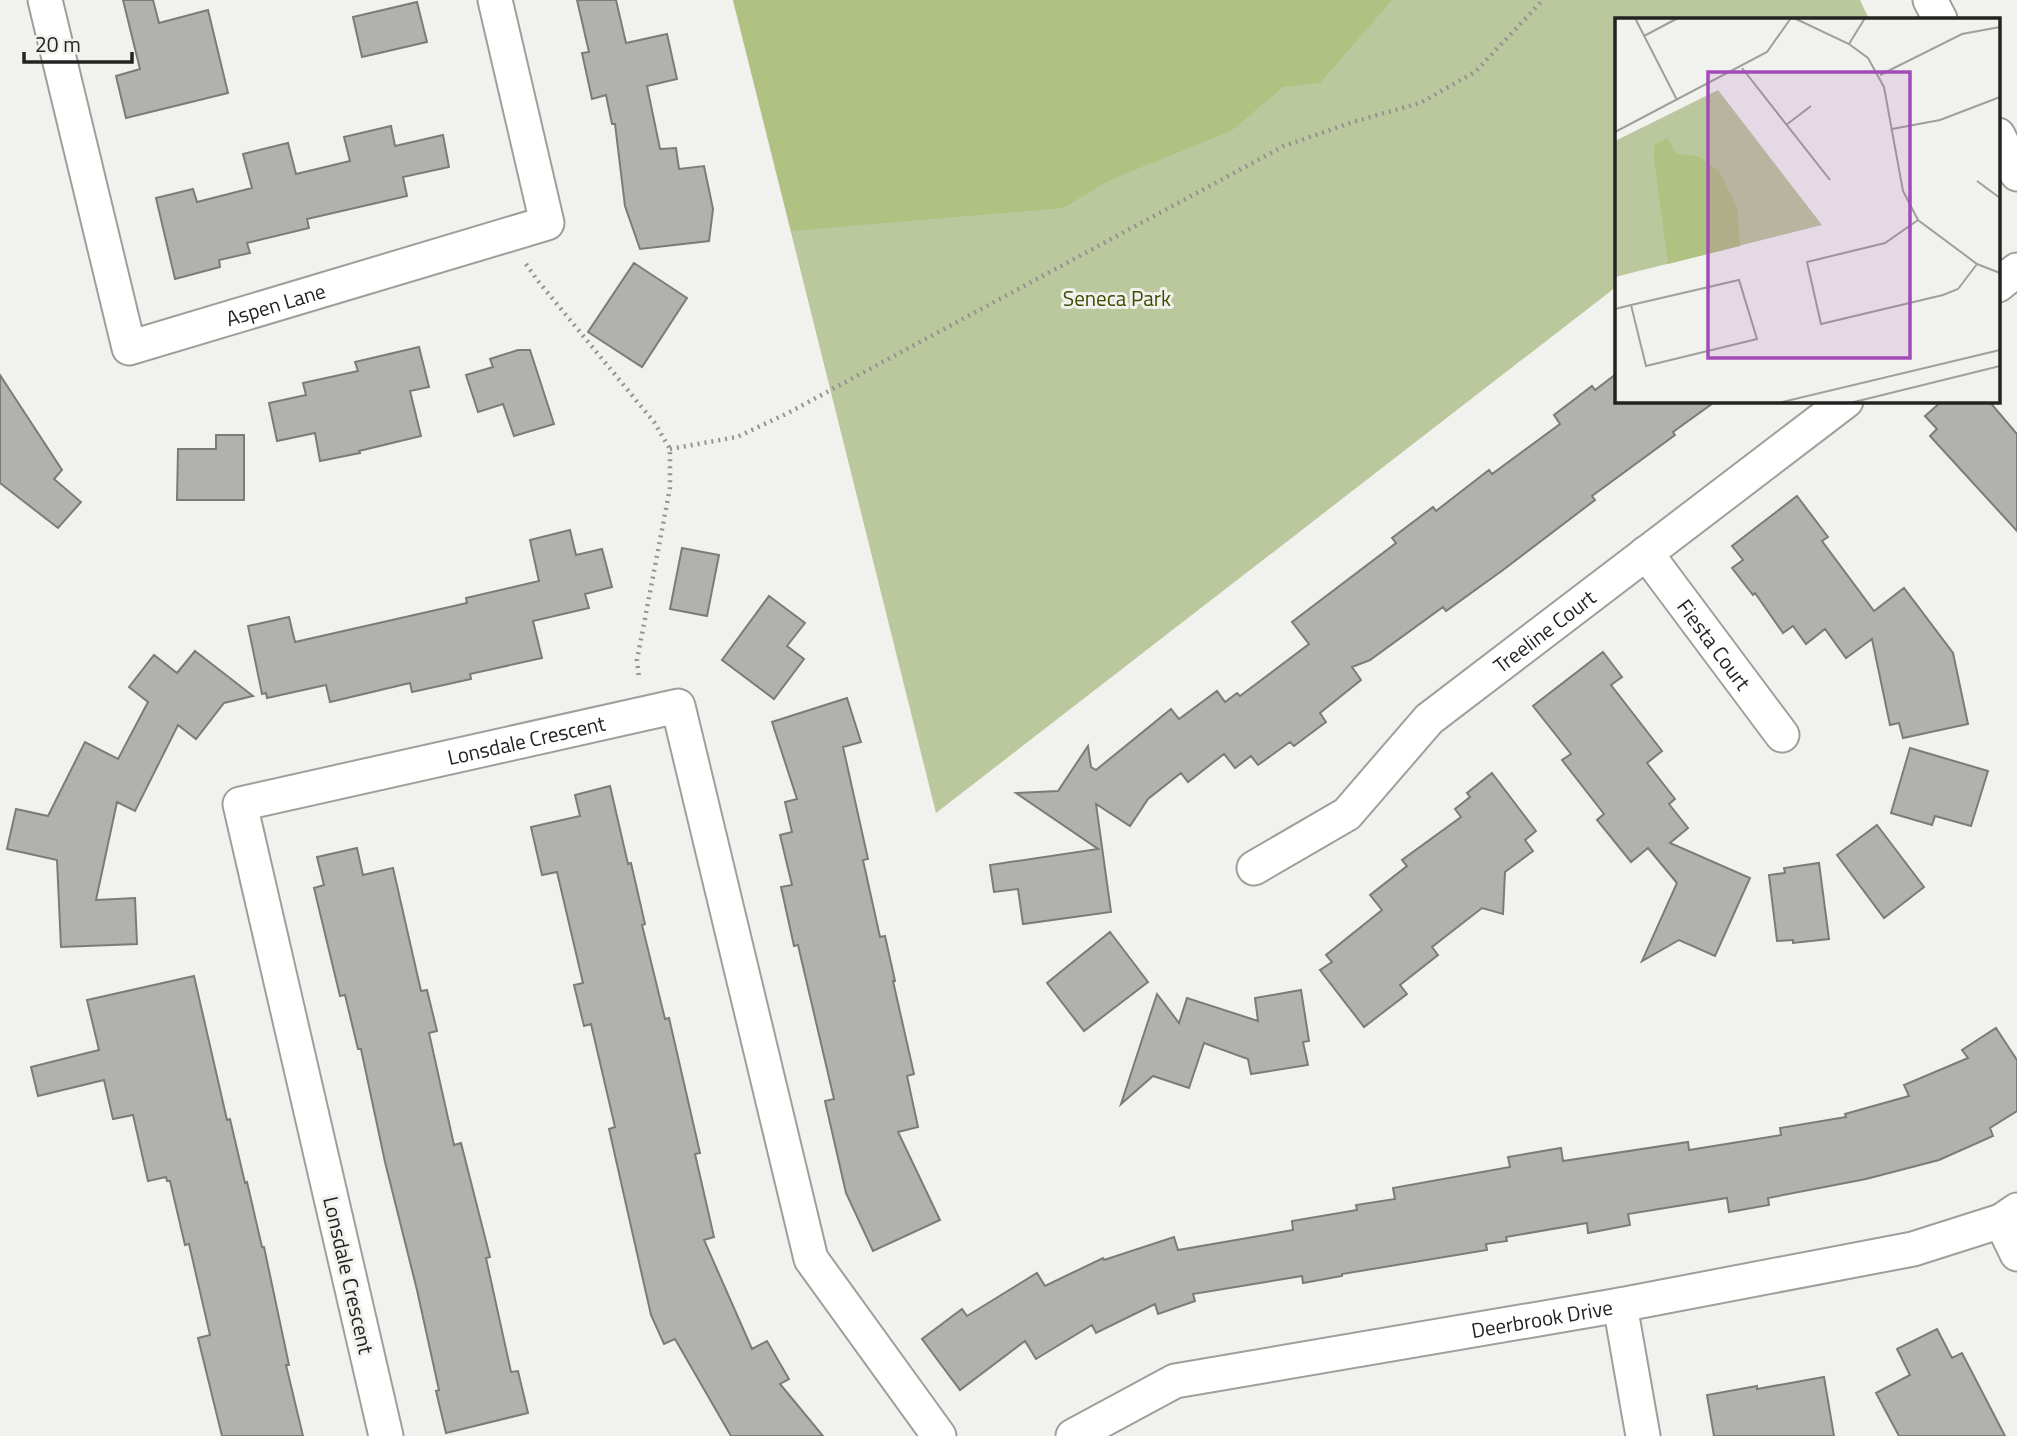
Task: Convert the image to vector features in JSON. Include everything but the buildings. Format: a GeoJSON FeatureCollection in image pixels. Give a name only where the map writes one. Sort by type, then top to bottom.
{"type":"FeatureCollection","features":[{"type":"Feature","properties":{"kind":"street","name":"Aspen Lane"},"geometry":{"type":"LineString","coordinates":[[45,0],[129,348],[547,223],[495,0]]}},
{"type":"Feature","properties":{"kind":"street"},"geometry":{"type":"LineString","coordinates":[[1930,0],[1939,18]]}},
{"type":"Feature","properties":{"kind":"street"},"geometry":{"type":"LineString","coordinates":[[2000,139],[2017,174]]}},
{"type":"Feature","properties":{"kind":"street"},"geometry":{"type":"LineString","coordinates":[[2000,283],[2017,270]]}},
{"type":"Feature","properties":{"kind":"street","name":"Treeline Court"},"geometry":{"type":"LineString","coordinates":[[1254,868],[1348,814],[1429,719],[1845,402]]}},
{"type":"Feature","properties":{"kind":"street","name":"Fiesta Court"},"geometry":{"type":"LineString","coordinates":[[1646,553],[1782,735]]}},
{"type":"Feature","properties":{"kind":"street","name":"Lonsdale Crescent"},"geometry":{"type":"LineString","coordinates":[[386,1436],[240,804],[678,706],[811,1259],[939,1436]]}},
{"type":"Feature","properties":{"kind":"street"},"geometry":{"type":"LineString","coordinates":[[2009,1216],[2017,1254]]}},
{"type":"Feature","properties":{"kind":"street","name":"Deerbrook Drive"},"geometry":{"type":"LineString","coordinates":[[1073,1436],[1175,1381],[1620,1305],[1913,1249],[2009,1216]]}},
{"type":"Feature","properties":{"kind":"street"},"geometry":{"type":"LineString","coordinates":[[1620,1305],[1643,1436]]}},
{"type":"Feature","properties":{"kind":"path"},"geometry":{"type":"LineString","coordinates":[[670,449],[737,437],[788,413],[1284,146],[1356,121],[1420,103],[1475,72],[1543,0]]}},
{"type":"Feature","properties":{"kind":"path"},"geometry":{"type":"LineString","coordinates":[[538,281],[654,422],[670,449],[670,488],[637,660]]}},
{"type":"Feature","properties":{"kind":"green space","name":"Seneca Park"},"geometry":{"type":"Polygon","coordinates":[[[733,0],[1860,0],[1869,18],[1615,18],[1615,288],[936,813],[733,0]]]}},
{"type":"Feature","properties":{"kind":"green space"},"geometry":{"type":"Polygon","coordinates":[[[733,0],[1392,0],[1320,83],[1283,87],[1231,131],[1110,180],[1063,208],[791,231],[733,0]]]}}]}
